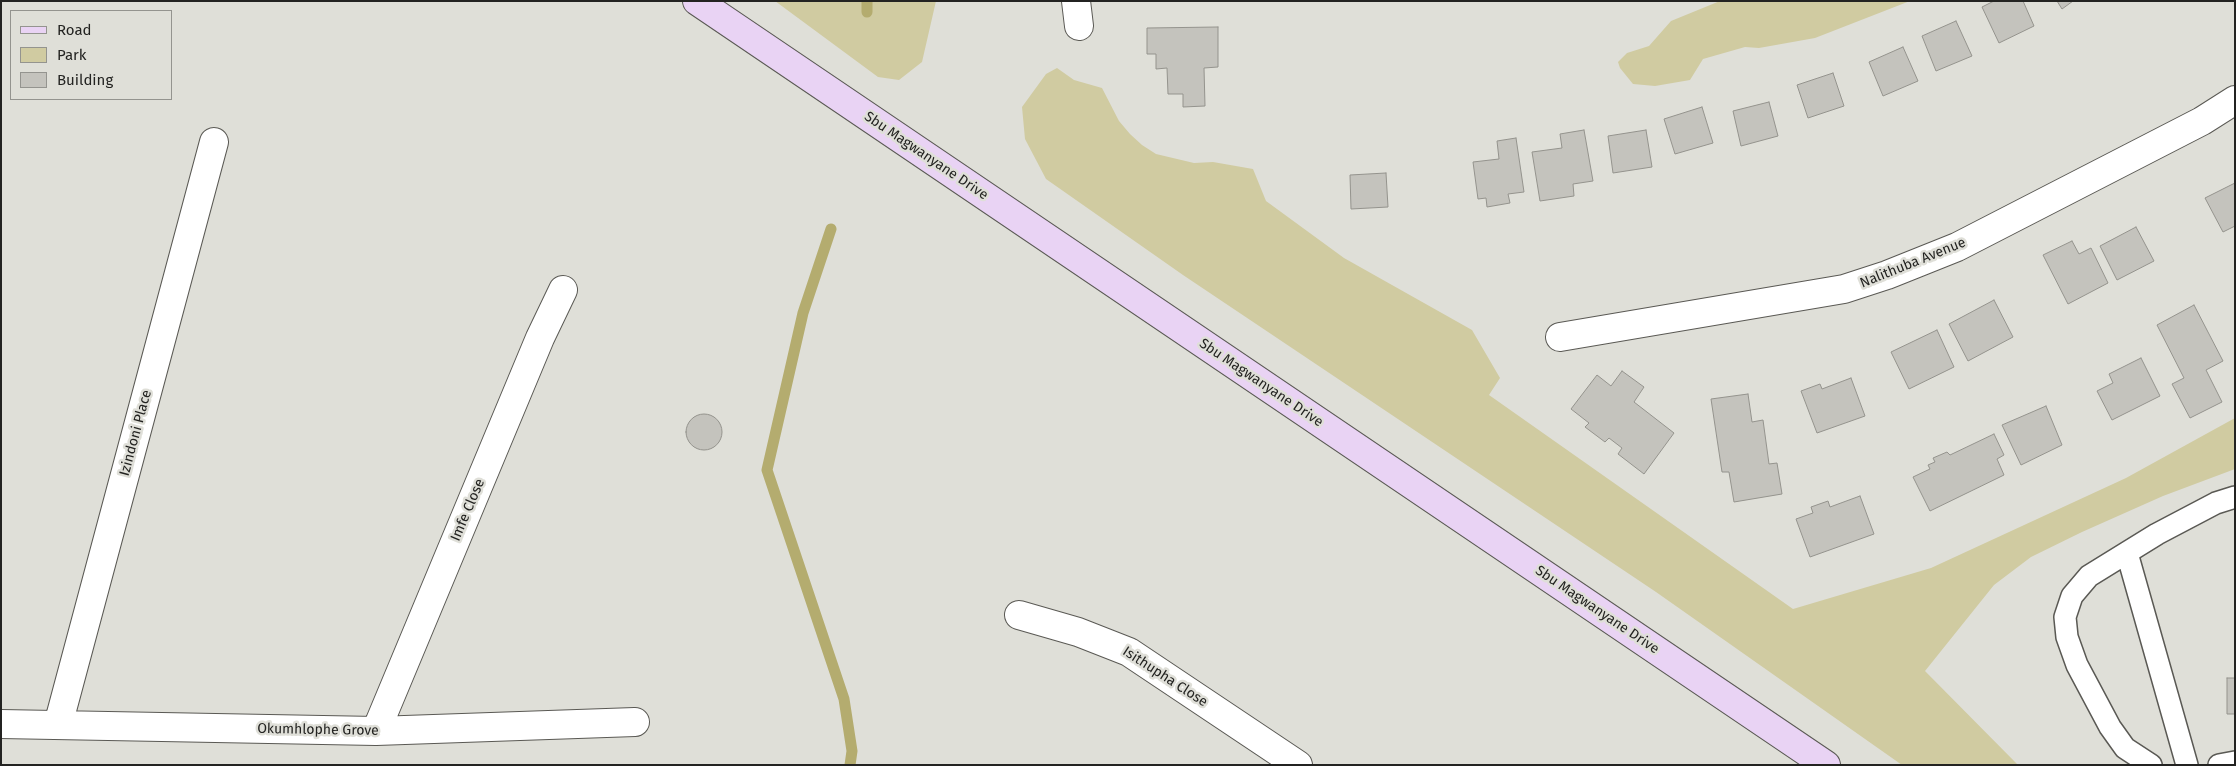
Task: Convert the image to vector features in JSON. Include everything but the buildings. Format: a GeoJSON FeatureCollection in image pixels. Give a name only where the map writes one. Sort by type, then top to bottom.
{"type":"FeatureCollection","features":[{"type":"Feature","properties":{"kind":"main road","name":"Sbu Magwanyane Drive"},"geometry":{"type":"LineString","coordinates":[[697,1],[1826,765]]}},
{"type":"Feature","properties":{"kind":"street","name":"Nalithuba Avenue"},"geometry":{"type":"LineString","coordinates":[[1560,337],[1844,290],[1888,275],[1957,247],[2202,121],[2235,100]]}},
{"type":"Feature","properties":{"kind":"street","name":"Izindoni Place"},"geometry":{"type":"LineString","coordinates":[[58,724],[214,142]]}},
{"type":"Feature","properties":{"kind":"street","name":"Imfe Close"},"geometry":{"type":"LineString","coordinates":[[376,731],[540,338],[563,290]]}},
{"type":"Feature","properties":{"kind":"street","name":"Isithupha Close"},"geometry":{"type":"LineString","coordinates":[[1020,615],[1078,632],[1129,652],[1298,765]]}},
{"type":"Feature","properties":{"kind":"street","name":"Okumhlophe Grove"},"geometry":{"type":"LineString","coordinates":[[1,724],[376,731],[635,722]]}},
{"type":"Feature","properties":{"kind":"lane"},"geometry":{"type":"LineString","coordinates":[[2151,765],[2125,748],[2110,727],[2077,665],[2066,630],[2065,617],[2072,596],[2089,576],[2157,534],[2216,503],[2235,497]]}},
{"type":"Feature","properties":{"kind":"lane"},"geometry":{"type":"LineString","coordinates":[[2127,553],[2187,765]]}},
{"type":"Feature","properties":{"kind":"lane"},"geometry":{"type":"LineString","coordinates":[[2219,765],[2235,762]]}},
{"type":"Feature","properties":{"kind":"green space"},"geometry":{"type":"Polygon","coordinates":[[[775,1],[936,1],[922,62],[899,80],[878,77],[775,1]]]}},
{"type":"Feature","properties":{"kind":"green space"},"geometry":{"type":"Polygon","coordinates":[[[1720,1],[1910,1],[1815,38],[1759,48],[1745,47],[1703,59],[1690,80],[1655,86],[1633,84],[1620,68],[1618,62],[1627,53],[1649,46],[1671,21],[1720,1]]]}},
{"type":"Feature","properties":{"kind":"green space"},"geometry":{"type":"Polygon","coordinates":[[[1057,68],[1074,80],[1102,88],[1119,121],[1142,145],[1156,154],[1194,163],[1213,162],[1253,169],[1266,201],[1344,258],[1472,330],[1500,378],[1489,395],[1793,609],[1931,568],[2126,478],[2235,418],[2235,469],[2163,496],[2031,557],[1994,585],[1925,671],[2018,765],[1902,765],[1656,592],[1183,275],[1046,179],[1025,139],[1022,107],[1046,74],[1057,68]]]}},
{"type":"Feature","properties":{"kind":"waterway"},"geometry":{"type":"LineString","coordinates":[[867,1],[867,12]]}},
{"type":"Feature","properties":{"kind":"waterway"},"geometry":{"type":"LineString","coordinates":[[831,229],[803,313],[767,470],[844,699],[852,751],[850,765]]}}]}
